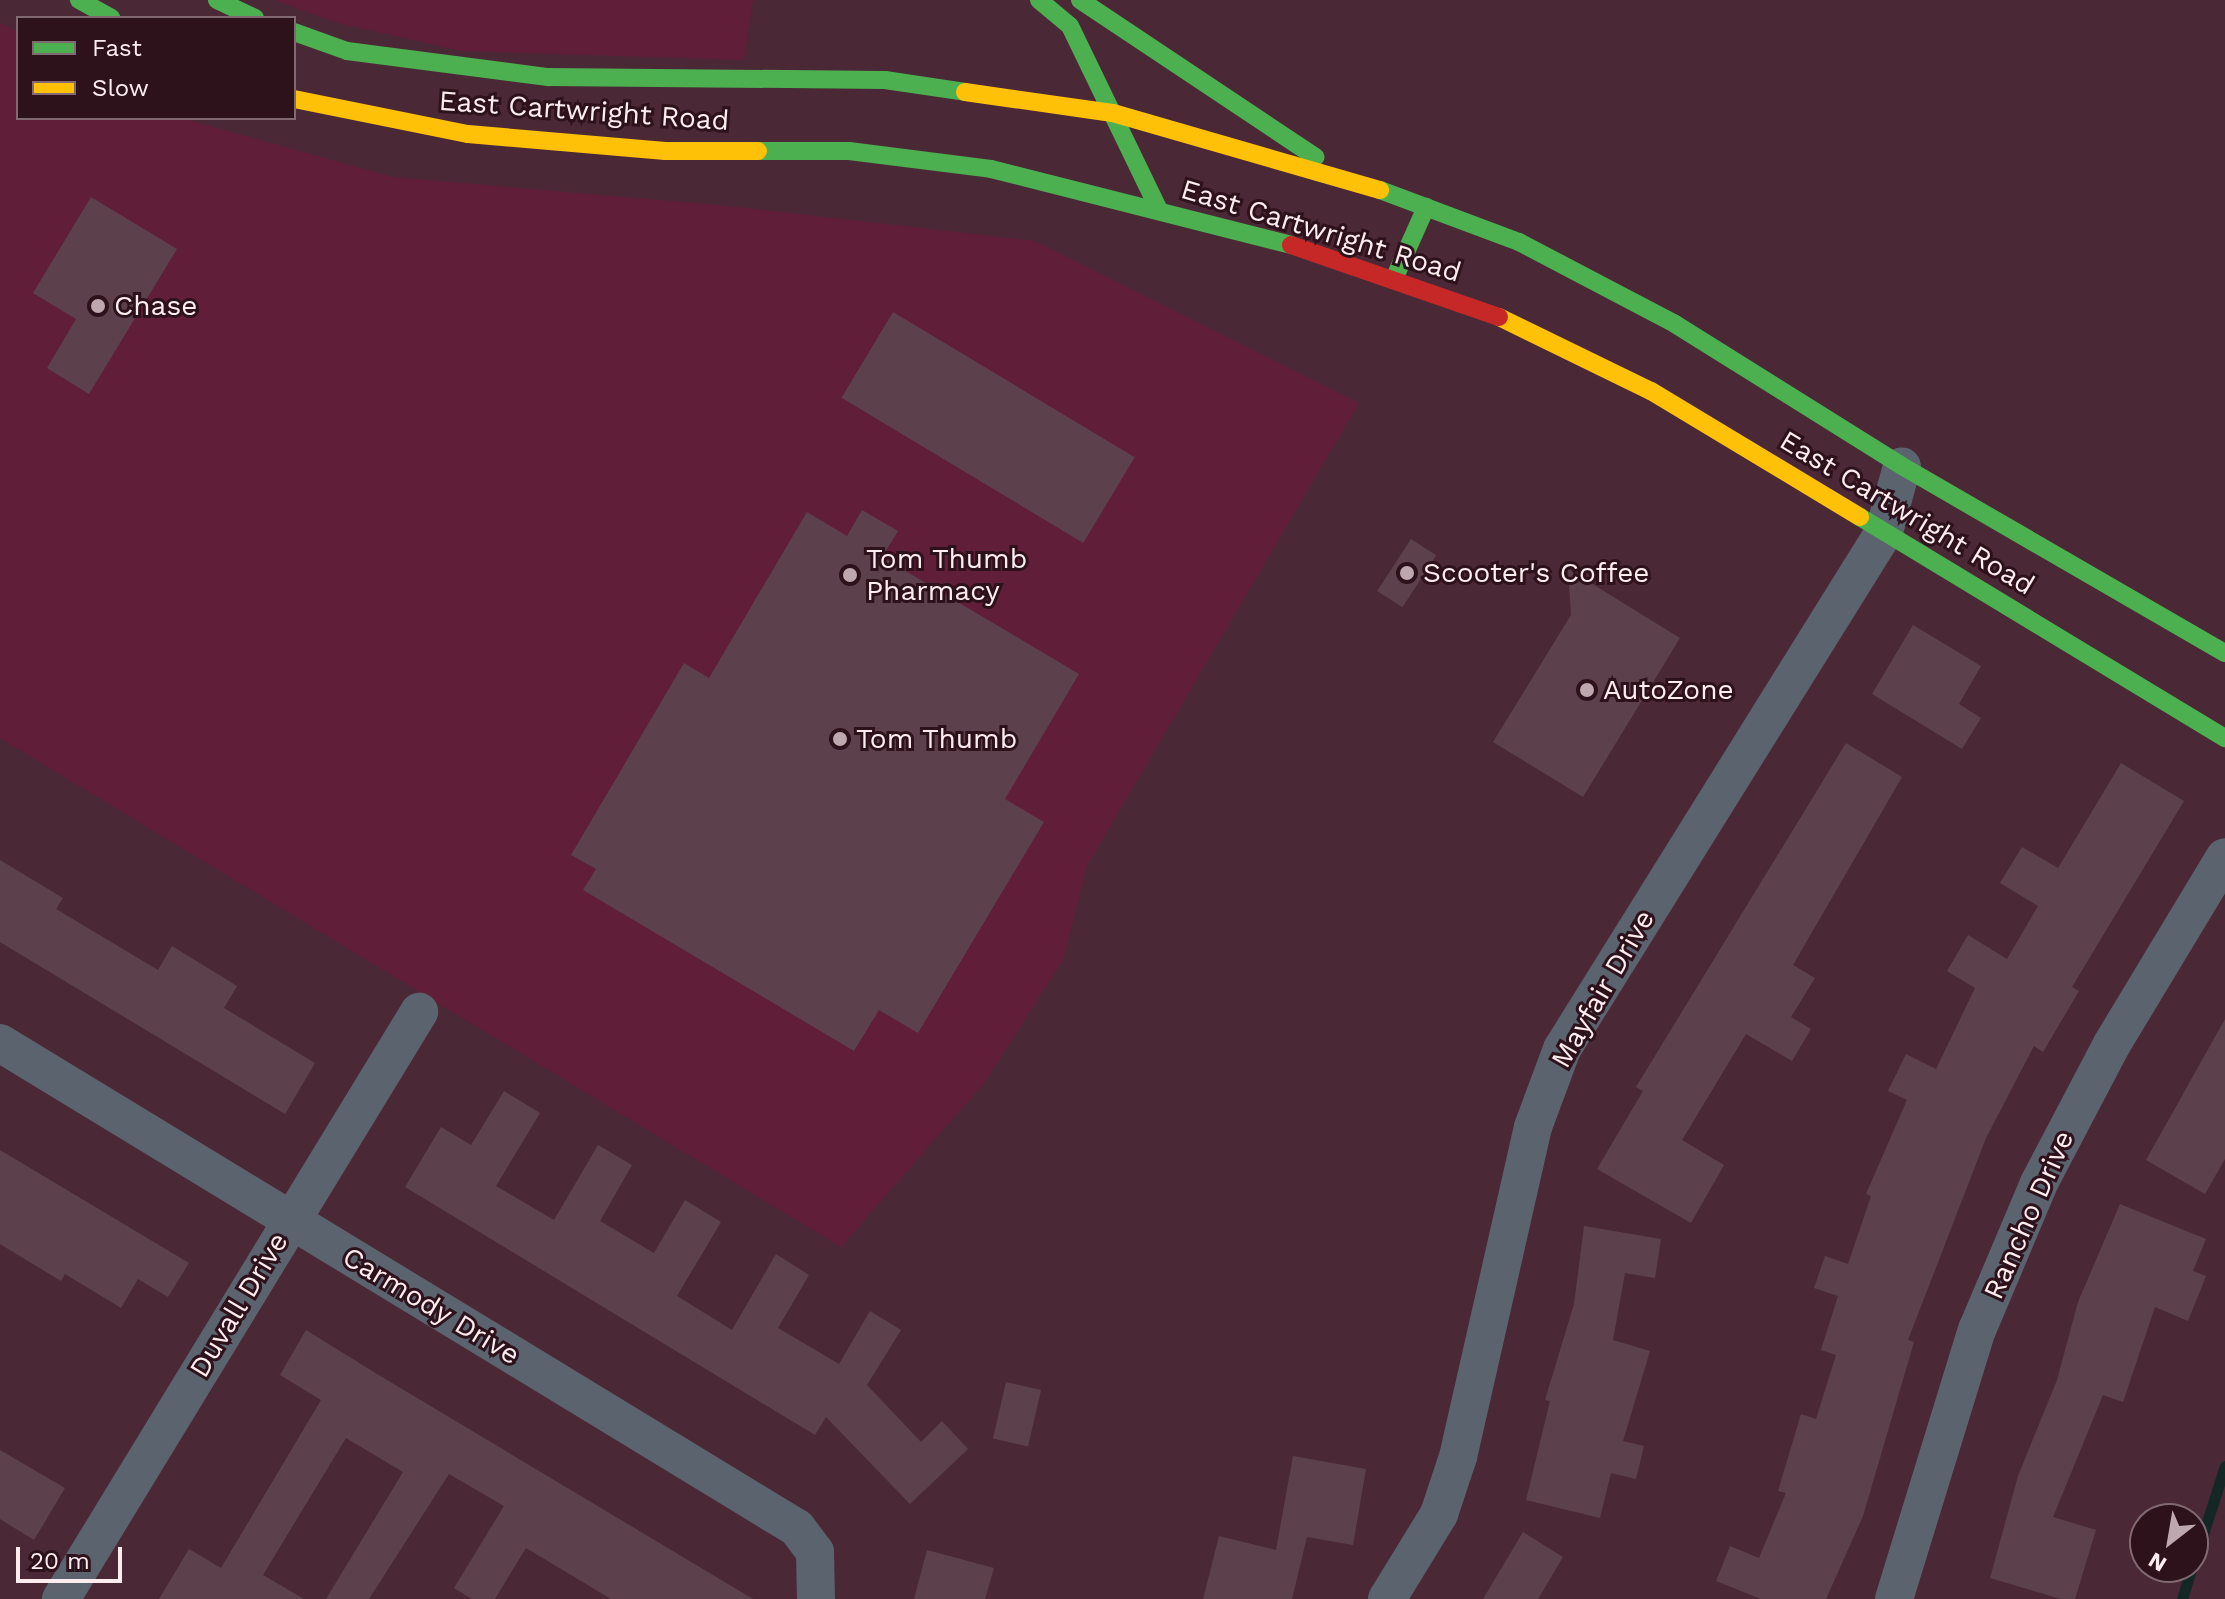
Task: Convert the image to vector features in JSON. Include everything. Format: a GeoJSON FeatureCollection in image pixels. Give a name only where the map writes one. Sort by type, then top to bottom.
{"type":"FeatureCollection","features":[{"type":"Feature","properties":{"kind":"main road"},"geometry":{"type":"LineString","coordinates":[[79,0],[107,16]]}},
{"type":"Feature","properties":{"kind":"main road"},"geometry":{"type":"LineString","coordinates":[[217,0],[251,16]]}},
{"type":"Feature","properties":{"kind":"main road"},"geometry":{"type":"LineString","coordinates":[[1039,0],[1070,26],[1159,210]]}},
{"type":"Feature","properties":{"kind":"main road"},"geometry":{"type":"LineString","coordinates":[[1080,0],[1343,176]]}},
{"type":"Feature","properties":{"kind":"main road","name":"East Cartwright Road"},"geometry":{"type":"LineString","coordinates":[[296,33],[347,51],[624,86],[885,80],[1113,113],[1343,176],[1519,242],[1675,324],[1902,466],[2225,653]]}},
{"type":"Feature","properties":{"kind":"main road","name":"East Cartwright Road"},"geometry":{"type":"LineString","coordinates":[[296,99],[468,134],[621,147],[849,151],[991,169],[1234,227],[1394,279],[1501,318],[1651,391],[2225,738]]}},
{"type":"Feature","properties":{"kind":"main road"},"geometry":{"type":"LineString","coordinates":[[621,147],[622,120]]}},
{"type":"Feature","properties":{"kind":"main road"},"geometry":{"type":"LineString","coordinates":[[1394,279],[1426,207]]}},
{"type":"Feature","properties":{"kind":"street","name":"Mayfair Drive"},"geometry":{"type":"LineString","coordinates":[[1387,1599],[1439,1514],[1458,1457],[1533,1127],[1562,1049],[1884,532],[1902,466]]}},
{"type":"Feature","properties":{"kind":"street","name":"Rancho Drive"},"geometry":{"type":"LineString","coordinates":[[1894,1599],[1977,1330],[2039,1183],[2112,1044],[2225,857]]}},
{"type":"Feature","properties":{"kind":"street","name":"Duvall Drive"},"geometry":{"type":"LineString","coordinates":[[61,1599],[289,1220],[419,1012]]}},
{"type":"Feature","properties":{"kind":"street","name":"Carmody Drive"},"geometry":{"type":"LineString","coordinates":[[0,1043],[797,1528],[815,1552],[816,1599]]}},
{"type":"Feature","properties":{"kind":"shaded area"},"geometry":{"type":"Polygon","coordinates":[[[274,0],[753,0],[744,60],[462,51],[338,23],[274,0]]]}},
{"type":"Feature","properties":{"kind":"shaded area"},"geometry":{"type":"Polygon","coordinates":[[[0,23],[16,31],[16,120],[188,120],[393,177],[729,206],[1035,241],[1359,403],[1087,866],[1063,960],[985,1082],[841,1247],[0,738],[0,23]]]}},
{"type":"Feature","properties":{"kind":"building","name":"Chase"},"geometry":{"type":"Polygon","coordinates":[[[91,197],[177,249],[89,394],[47,368],[76,319],[33,293],[91,197]]]}},
{"type":"Feature","properties":{"kind":"building"},"geometry":{"type":"Polygon","coordinates":[[[893,312],[1135,457],[1083,543],[841,398],[893,312]]]}},
{"type":"Feature","properties":{"kind":"building","name":"Tom Thumb"},"geometry":{"type":"Polygon","coordinates":[[[862,510],[898,531],[882,557],[1079,674],[1005,799],[1044,822],[918,1033],[879,1010],[854,1051],[583,890],[596,869],[571,855],[684,663],[709,678],[807,512],[847,536],[862,510]]]}},
{"type":"Feature","properties":{"kind":"building","name":"Scooter's Coffee"},"geometry":{"type":"Polygon","coordinates":[[[1411,539],[1436,555],[1402,607],[1377,591],[1411,539]]]}},
{"type":"Feature","properties":{"kind":"building","name":"AutoZone"},"geometry":{"type":"Polygon","coordinates":[[[1568,569],[1680,638],[1583,797],[1493,742],[1571,615],[1568,569]]]}},
{"type":"Feature","properties":{"kind":"building"},"geometry":{"type":"Polygon","coordinates":[[[1913,625],[1981,666],[1959,704],[1981,718],[1962,749],[1872,694],[1913,625]]]}},
{"type":"Feature","properties":{"kind":"building"},"geometry":{"type":"Polygon","coordinates":[[[1846,743],[1902,777],[1793,965],[1815,978],[1791,1017],[1811,1029],[1792,1061],[1746,1034],[1682,1140],[1724,1165],[1691,1223],[1597,1169],[1643,1091],[1636,1087],[1846,743]]]}},
{"type":"Feature","properties":{"kind":"building"},"geometry":{"type":"Polygon","coordinates":[[[2121,763],[2184,801],[2072,987],[2079,991],[2043,1052],[2034,1046],[1986,1138],[1908,1340],[1914,1342],[1863,1516],[1826,1599],[1761,1599],[1716,1581],[1730,1546],[1759,1558],[1786,1493],[1778,1491],[1801,1414],[1816,1419],[1836,1355],[1821,1350],[1838,1296],[1814,1288],[1825,1256],[1848,1264],[1871,1196],[1866,1194],[1907,1100],[1888,1091],[1906,1054],[1936,1069],[1975,988],[1947,971],[1968,935],[2007,959],[2038,906],[2000,883],[2022,847],[2058,868],[2121,763]]]}},
{"type":"Feature","properties":{"kind":"building"},"geometry":{"type":"Polygon","coordinates":[[[0,860],[63,898],[56,909],[158,970],[172,946],[237,986],[224,1008],[315,1063],[285,1114],[0,942],[0,860]]]}},
{"type":"Feature","properties":{"kind":"building"},"geometry":{"type":"Polygon","coordinates":[[[2225,1019],[2225,1159],[2205,1194],[2146,1160],[2225,1019]]]}},
{"type":"Feature","properties":{"kind":"building"},"geometry":{"type":"Polygon","coordinates":[[[504,1091],[540,1113],[496,1186],[554,1220],[598,1145],[632,1165],[600,1221],[654,1253],[685,1200],[721,1222],[677,1296],[732,1330],[776,1254],[809,1275],[778,1328],[839,1364],[870,1311],[901,1330],[867,1385],[921,1442],[942,1421],[968,1449],[910,1504],[826,1417],[815,1435],[405,1187],[441,1127],[471,1145],[504,1091]]]}},
{"type":"Feature","properties":{"kind":"building"},"geometry":{"type":"Polygon","coordinates":[[[0,1150],[189,1263],[168,1297],[138,1279],[121,1308],[65,1274],[61,1281],[0,1244],[0,1150]]]}},
{"type":"Feature","properties":{"kind":"building"},"geometry":{"type":"Polygon","coordinates":[[[2120,1204],[2206,1239],[2193,1271],[2206,1276],[2188,1321],[2155,1307],[2123,1402],[2103,1395],[2053,1517],[2096,1530],[2075,1599],[2061,1599],[1990,1578],[2018,1476],[2057,1380],[2078,1302],[2120,1204]]]}},
{"type":"Feature","properties":{"kind":"building"},"geometry":{"type":"Polygon","coordinates":[[[1584,1226],[1661,1239],[1655,1278],[1625,1273],[1613,1340],[1650,1351],[1623,1441],[1644,1446],[1636,1479],[1611,1473],[1600,1518],[1526,1500],[1550,1401],[1545,1400],[1574,1304],[1584,1226]]]}},
{"type":"Feature","properties":{"kind":"building"},"geometry":{"type":"Polygon","coordinates":[[[306,1330],[753,1599],[611,1599],[526,1548],[495,1599],[472,1599],[454,1588],[504,1506],[449,1474],[369,1599],[326,1599],[403,1472],[346,1438],[263,1575],[304,1599],[159,1599],[189,1549],[221,1568],[321,1400],[280,1375],[306,1330]]]}},
{"type":"Feature","properties":{"kind":"building"},"geometry":{"type":"Polygon","coordinates":[[[1006,1382],[1041,1390],[1028,1447],[993,1439],[1006,1382]]]}},
{"type":"Feature","properties":{"kind":"building"},"geometry":{"type":"Polygon","coordinates":[[[0,1450],[65,1488],[34,1540],[0,1519],[0,1450]]]}},
{"type":"Feature","properties":{"kind":"building"},"geometry":{"type":"Polygon","coordinates":[[[1293,1456],[1366,1469],[1353,1545],[1307,1537],[1292,1599],[1203,1599],[1219,1536],[1276,1550],[1293,1456]]]}},
{"type":"Feature","properties":{"kind":"building"},"geometry":{"type":"Polygon","coordinates":[[[1523,1532],[1563,1557],[1538,1599],[1483,1599],[1523,1532]]]}},
{"type":"Feature","properties":{"kind":"building"},"geometry":{"type":"Polygon","coordinates":[[[927,1550],[994,1568],[985,1599],[914,1599],[927,1550]]]}},
{"type":"Feature","properties":{"kind":"waterway"},"geometry":{"type":"LineString","coordinates":[[2209,1516],[2225,1466]]}},
{"type":"Feature","properties":{"kind":"waterway"},"geometry":{"type":"LineString","coordinates":[[2182,1599],[2187,1583]]}},
{"type":"Feature","properties":{"kind":"traffic: fast"},"geometry":{"type":"LineString","coordinates":[[79,0],[107,16]]}},
{"type":"Feature","properties":{"kind":"traffic: fast"},"geometry":{"type":"LineString","coordinates":[[217,0],[251,16]]}},
{"type":"Feature","properties":{"kind":"traffic: fast"},"geometry":{"type":"LineString","coordinates":[[1039,0],[1070,26],[1159,210]]}},
{"type":"Feature","properties":{"kind":"traffic: fast"},"geometry":{"type":"LineString","coordinates":[[1080,0],[1315,157]]}},
{"type":"Feature","properties":{"kind":"traffic: fast"},"geometry":{"type":"LineString","coordinates":[[296,33],[347,51],[548,77],[885,80],[965,92]]}},
{"type":"Feature","properties":{"kind":"traffic: fast"},"geometry":{"type":"LineString","coordinates":[[758,151],[849,151],[991,169],[1291,245]]}},
{"type":"Feature","properties":{"kind":"traffic: fast"},"geometry":{"type":"LineString","coordinates":[[1380,190],[1519,242],[1675,324],[1902,466],[2225,653]]}},
{"type":"Feature","properties":{"kind":"traffic: fast"},"geometry":{"type":"LineString","coordinates":[[1394,279],[1426,207]]}},
{"type":"Feature","properties":{"kind":"traffic: fast"},"geometry":{"type":"LineString","coordinates":[[1860,517],[2225,738]]}},
{"type":"Feature","properties":{"kind":"traffic: slow"},"geometry":{"type":"LineString","coordinates":[[965,92],[1113,113],[1380,190]]}},
{"type":"Feature","properties":{"kind":"traffic: slow"},"geometry":{"type":"LineString","coordinates":[[296,99],[468,134],[665,151],[758,151]]}},
{"type":"Feature","properties":{"kind":"traffic: slow"},"geometry":{"type":"LineString","coordinates":[[1499,317],[1651,391],[1860,517]]}},
{"type":"Feature","properties":{"kind":"traffic: jam"},"geometry":{"type":"LineString","coordinates":[[1291,245],[1499,317]]}},
{"type":"Feature","properties":{"kind":"place","name":"Chase"},"geometry":{"type":"Point","coordinates":[98,306]}},
{"type":"Feature","properties":{"kind":"place","name":"Scooter's Coffee"},"geometry":{"type":"Point","coordinates":[1407,573]}},
{"type":"Feature","properties":{"kind":"place","name":"Tom Thumb Pharmacy"},"geometry":{"type":"Point","coordinates":[850,575]}},
{"type":"Feature","properties":{"kind":"place","name":"AutoZone"},"geometry":{"type":"Point","coordinates":[1587,690]}},
{"type":"Feature","properties":{"kind":"place","name":"Tom Thumb"},"geometry":{"type":"Point","coordinates":[840,739]}}]}
